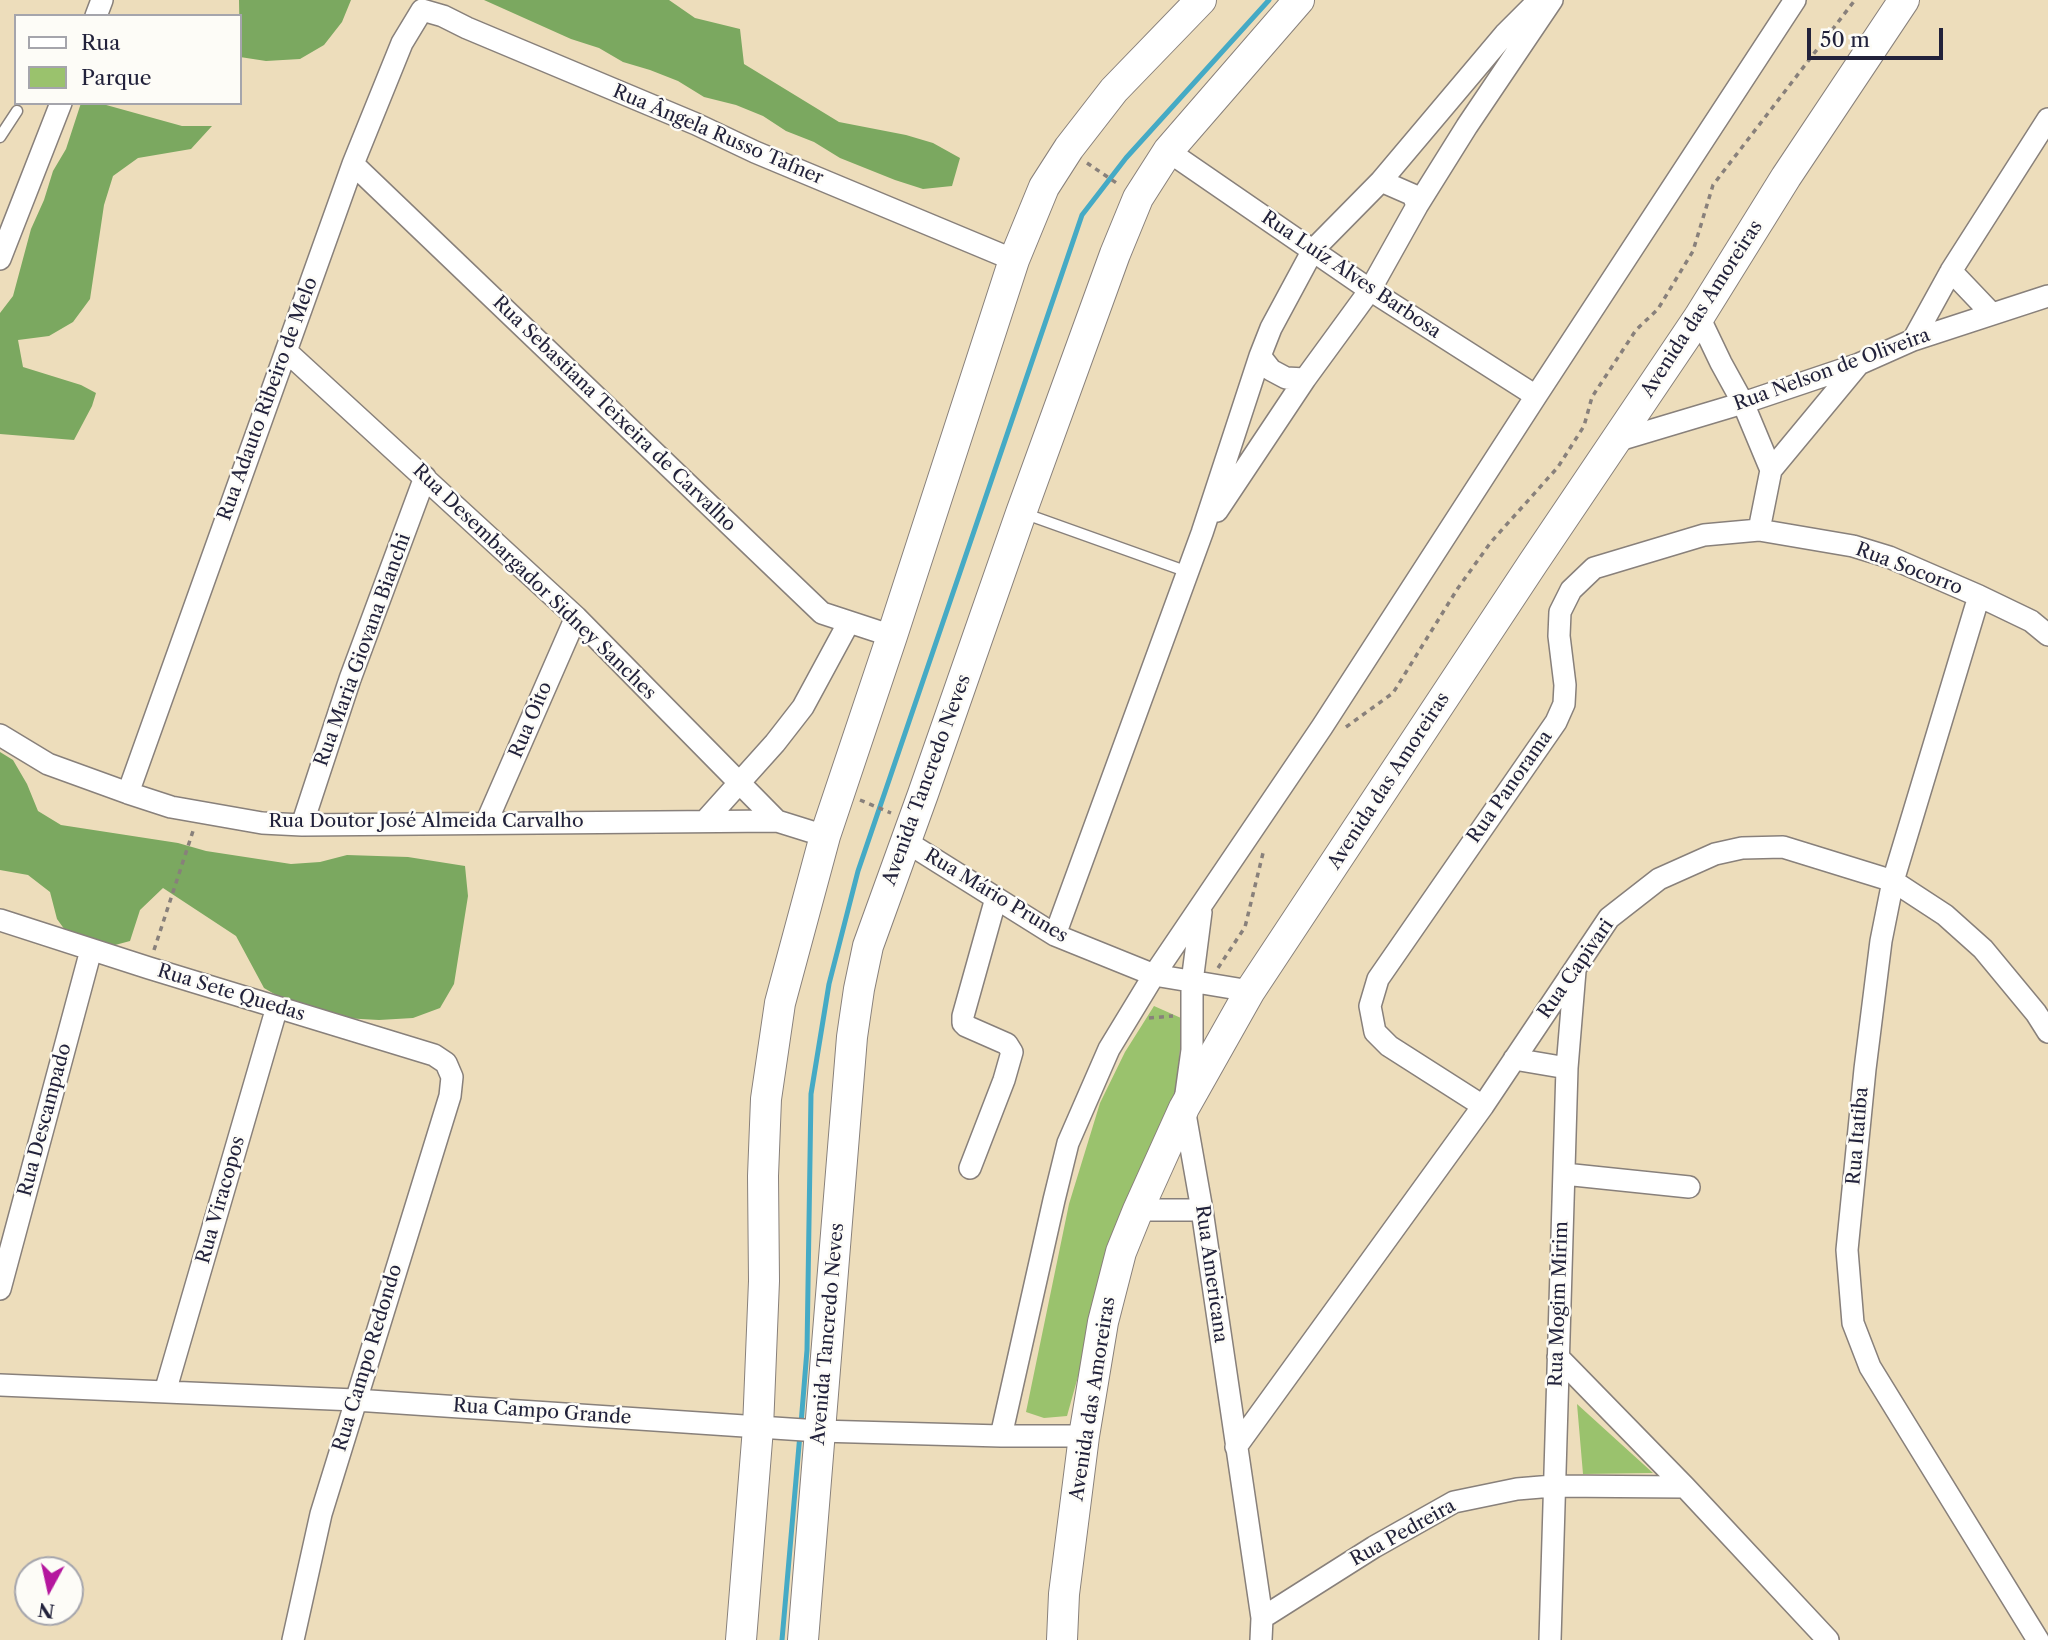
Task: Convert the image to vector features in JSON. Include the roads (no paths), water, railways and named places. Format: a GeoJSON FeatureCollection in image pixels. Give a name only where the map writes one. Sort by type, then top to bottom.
{"type":"FeatureCollection","features":[{"type":"Feature","properties":{"kind":"main road"},"geometry":{"type":"LineString","coordinates":[[741,1640],[766,1428],[763,1176],[766,1099],[780,1003],[825,836],[1014,260],[1044,187],[1069,148],[1114,90],[1201,0]]}},
{"type":"Feature","properties":{"kind":"main road","name":"Avenida Tancredo Neves"},"geometry":{"type":"LineString","coordinates":[[803,1640],[814,1431],[834,1281],[852,1037],[868,946],[902,828],[923,794],[1021,513],[1138,198],[1168,151],[1299,0]]}},
{"type":"Feature","properties":{"kind":"main road","name":"Avenida das Amoreiras"},"geometry":{"type":"LineString","coordinates":[[1062,1640],[1084,1436],[1103,1322],[1121,1252],[1184,1108],[1250,991],[1699,317],[1786,177],[1904,0]]}},
{"type":"Feature","properties":{"kind":"street"},"geometry":{"type":"LineString","coordinates":[[1055,935],[1202,533],[1271,328],[1313,250],[1381,181],[1505,34],[1539,0]]}},
{"type":"Feature","properties":{"kind":"street"},"geometry":{"type":"LineString","coordinates":[[1202,533],[1305,379],[1370,290],[1467,126],[1552,0]]}},
{"type":"Feature","properties":{"kind":"street"},"geometry":{"type":"LineString","coordinates":[[1001,1436],[1068,1143],[1109,1049],[1154,975],[1322,727],[1795,0]]}},
{"type":"Feature","properties":{"kind":"street","name":"Rua Ângela Russo Tafner"},"geometry":{"type":"LineString","coordinates":[[422,10],[443,16],[755,152],[1014,260]]}},
{"type":"Feature","properties":{"kind":"street","name":"Rua Adauto Ribeiro de Melo"},"geometry":{"type":"LineString","coordinates":[[128,793],[353,164],[402,43],[422,10]]}},
{"type":"Feature","properties":{"kind":"street"},"geometry":{"type":"LineString","coordinates":[[0,258],[60,105]]}},
{"type":"Feature","properties":{"kind":"street"},"geometry":{"type":"LineString","coordinates":[[1913,340],[1951,271],[2048,119]]}},
{"type":"Feature","properties":{"kind":"street","name":"Rua Luíz Alves Barbosa"},"geometry":{"type":"LineString","coordinates":[[1168,151],[1370,290],[1536,396]]}},
{"type":"Feature","properties":{"kind":"street","name":"Rua Sebastiana Teixeira de Carvalho"},"geometry":{"type":"LineString","coordinates":[[353,164],[822,613],[892,636]]}},
{"type":"Feature","properties":{"kind":"street"},"geometry":{"type":"LineString","coordinates":[[1381,181],[1413,195],[1418,206]]}},
{"type":"Feature","properties":{"kind":"street"},"geometry":{"type":"LineString","coordinates":[[1951,271],[1992,314]]}},
{"type":"Feature","properties":{"kind":"street","name":"Rua Nelson de Oliveira"},"geometry":{"type":"LineString","coordinates":[[1616,441],[1743,403],[1859,364],[1913,340],[2048,296]]}},
{"type":"Feature","properties":{"kind":"street"},"geometry":{"type":"LineString","coordinates":[[1699,317],[1743,403],[1771,470]]}},
{"type":"Feature","properties":{"kind":"street","name":"Rua Desembargador Sidney Sanches"},"geometry":{"type":"LineString","coordinates":[[286,351],[576,617],[777,821]]}},
{"type":"Feature","properties":{"kind":"street"},"geometry":{"type":"LineString","coordinates":[[1260,356],[1271,370],[1286,378],[1305,379]]}},
{"type":"Feature","properties":{"kind":"street"},"geometry":{"type":"LineString","coordinates":[[1759,530],[1771,470],[1859,364]]}},
{"type":"Feature","properties":{"kind":"street","name":"Rua Maria Giovana Bianchi"},"geometry":{"type":"LineString","coordinates":[[302,825],[350,679],[425,477]]}},
{"type":"Feature","properties":{"kind":"street","name":"Rua Socorro"},"geometry":{"type":"LineString","coordinates":[[1759,530],[1853,546],[1877,553],[1979,596],[2031,621],[2048,635]]}},
{"type":"Feature","properties":{"kind":"street","name":"Rua Panorama"},"geometry":{"type":"LineString","coordinates":[[1483,1106],[1389,1046],[1375,1032],[1370,1006],[1378,979],[1556,722],[1564,704],[1565,684],[1559,612],[1570,590],[1594,568],[1704,535],[1759,530]]}},
{"type":"Feature","properties":{"kind":"street","name":"Rua Itatiba"},"geometry":{"type":"LineString","coordinates":[[1979,596],[1893,881],[1881,941],[1865,1069],[1847,1250],[1853,1323],[1870,1367],[2038,1640]]}},
{"type":"Feature","properties":{"kind":"street","name":"Rua Oito"},"geometry":{"type":"LineString","coordinates":[[486,824],[576,617]]}},
{"type":"Feature","properties":{"kind":"street"},"geometry":{"type":"LineString","coordinates":[[705,821],[775,743],[803,707],[849,622]]}},
{"type":"Feature","properties":{"kind":"street","name":"Rua Doutor José Almeida Carvalho"},"geometry":{"type":"LineString","coordinates":[[0,735],[48,764],[128,793],[171,807],[262,823],[302,825],[777,821],[825,836]]}},
{"type":"Feature","properties":{"kind":"street","name":"Rua Mário Prunes"},"geometry":{"type":"LineString","coordinates":[[902,828],[996,898],[1055,935],[1154,975],[1250,991]]}},
{"type":"Feature","properties":{"kind":"street","name":"Rua Capivari"},"geometry":{"type":"LineString","coordinates":[[1236,1447],[1483,1106],[1609,918],[1659,879],[1715,854],[1742,848],[1783,847],[1893,881],[1945,915],[1983,949],[2036,1013],[2048,1032]]}},
{"type":"Feature","properties":{"kind":"street"},"geometry":{"type":"LineString","coordinates":[[970,1168],[1012,1052],[1007,1044],[963,1023],[996,898]]}},
{"type":"Feature","properties":{"kind":"street","name":"Rua Americana"},"geometry":{"type":"LineString","coordinates":[[1201,907],[1192,982],[1192,1050],[1184,1108],[1202,1210],[1262,1618],[1261,1640]]}},
{"type":"Feature","properties":{"kind":"street","name":"Rua Sete Quedas"},"geometry":{"type":"LineString","coordinates":[[0,920],[435,1055],[446,1063],[452,1077]]}},
{"type":"Feature","properties":{"kind":"street","name":"Rua Descampado"},"geometry":{"type":"LineString","coordinates":[[0,1289],[91,950]]}},
{"type":"Feature","properties":{"kind":"street","name":"Rua Mogim Mirim"},"geometry":{"type":"LineString","coordinates":[[1550,1640],[1567,1068],[1575,969]]}},
{"type":"Feature","properties":{"kind":"street","name":"Rua Viracopos"},"geometry":{"type":"LineString","coordinates":[[165,1392],[277,1007]]}},
{"type":"Feature","properties":{"kind":"street"},"geometry":{"type":"LineString","coordinates":[[1514,1059],[1567,1068]]}},
{"type":"Feature","properties":{"kind":"street","name":"Rua Campo Redondo"},"geometry":{"type":"LineString","coordinates":[[293,1640],[321,1514],[450,1096],[452,1077]]}},
{"type":"Feature","properties":{"kind":"street"},"geometry":{"type":"LineString","coordinates":[[1564,1174],[1689,1187]]}},
{"type":"Feature","properties":{"kind":"street"},"geometry":{"type":"LineString","coordinates":[[1138,1210],[1202,1210]]}},
{"type":"Feature","properties":{"kind":"street"},"geometry":{"type":"LineString","coordinates":[[1558,1357],[1685,1487],[1828,1640]]}},
{"type":"Feature","properties":{"kind":"street","name":"Rua Campo Grande"},"geometry":{"type":"LineString","coordinates":[[0,1385],[355,1400],[814,1431],[1084,1436]]}},
{"type":"Feature","properties":{"kind":"street","name":"Rua Pedreira"},"geometry":{"type":"LineString","coordinates":[[1262,1618],[1374,1547],[1454,1502],[1517,1489],[1553,1486],[1685,1487]]}},
{"type":"Feature","properties":{"kind":"lane"},"geometry":{"type":"LineString","coordinates":[[0,137],[17,111]]}},
{"type":"Feature","properties":{"kind":"lane"},"geometry":{"type":"LineString","coordinates":[[1021,513],[1188,572]]}},
{"type":"Feature","properties":{"kind":"waterway"},"geometry":{"type":"LineString","coordinates":[[801,1424],[807,1350],[811,1094],[829,984],[858,871],[1082,215],[1126,158],[1269,0]]}},
{"type":"Feature","properties":{"kind":"waterway"},"geometry":{"type":"LineString","coordinates":[[782,1640],[800,1434]]}}]}
